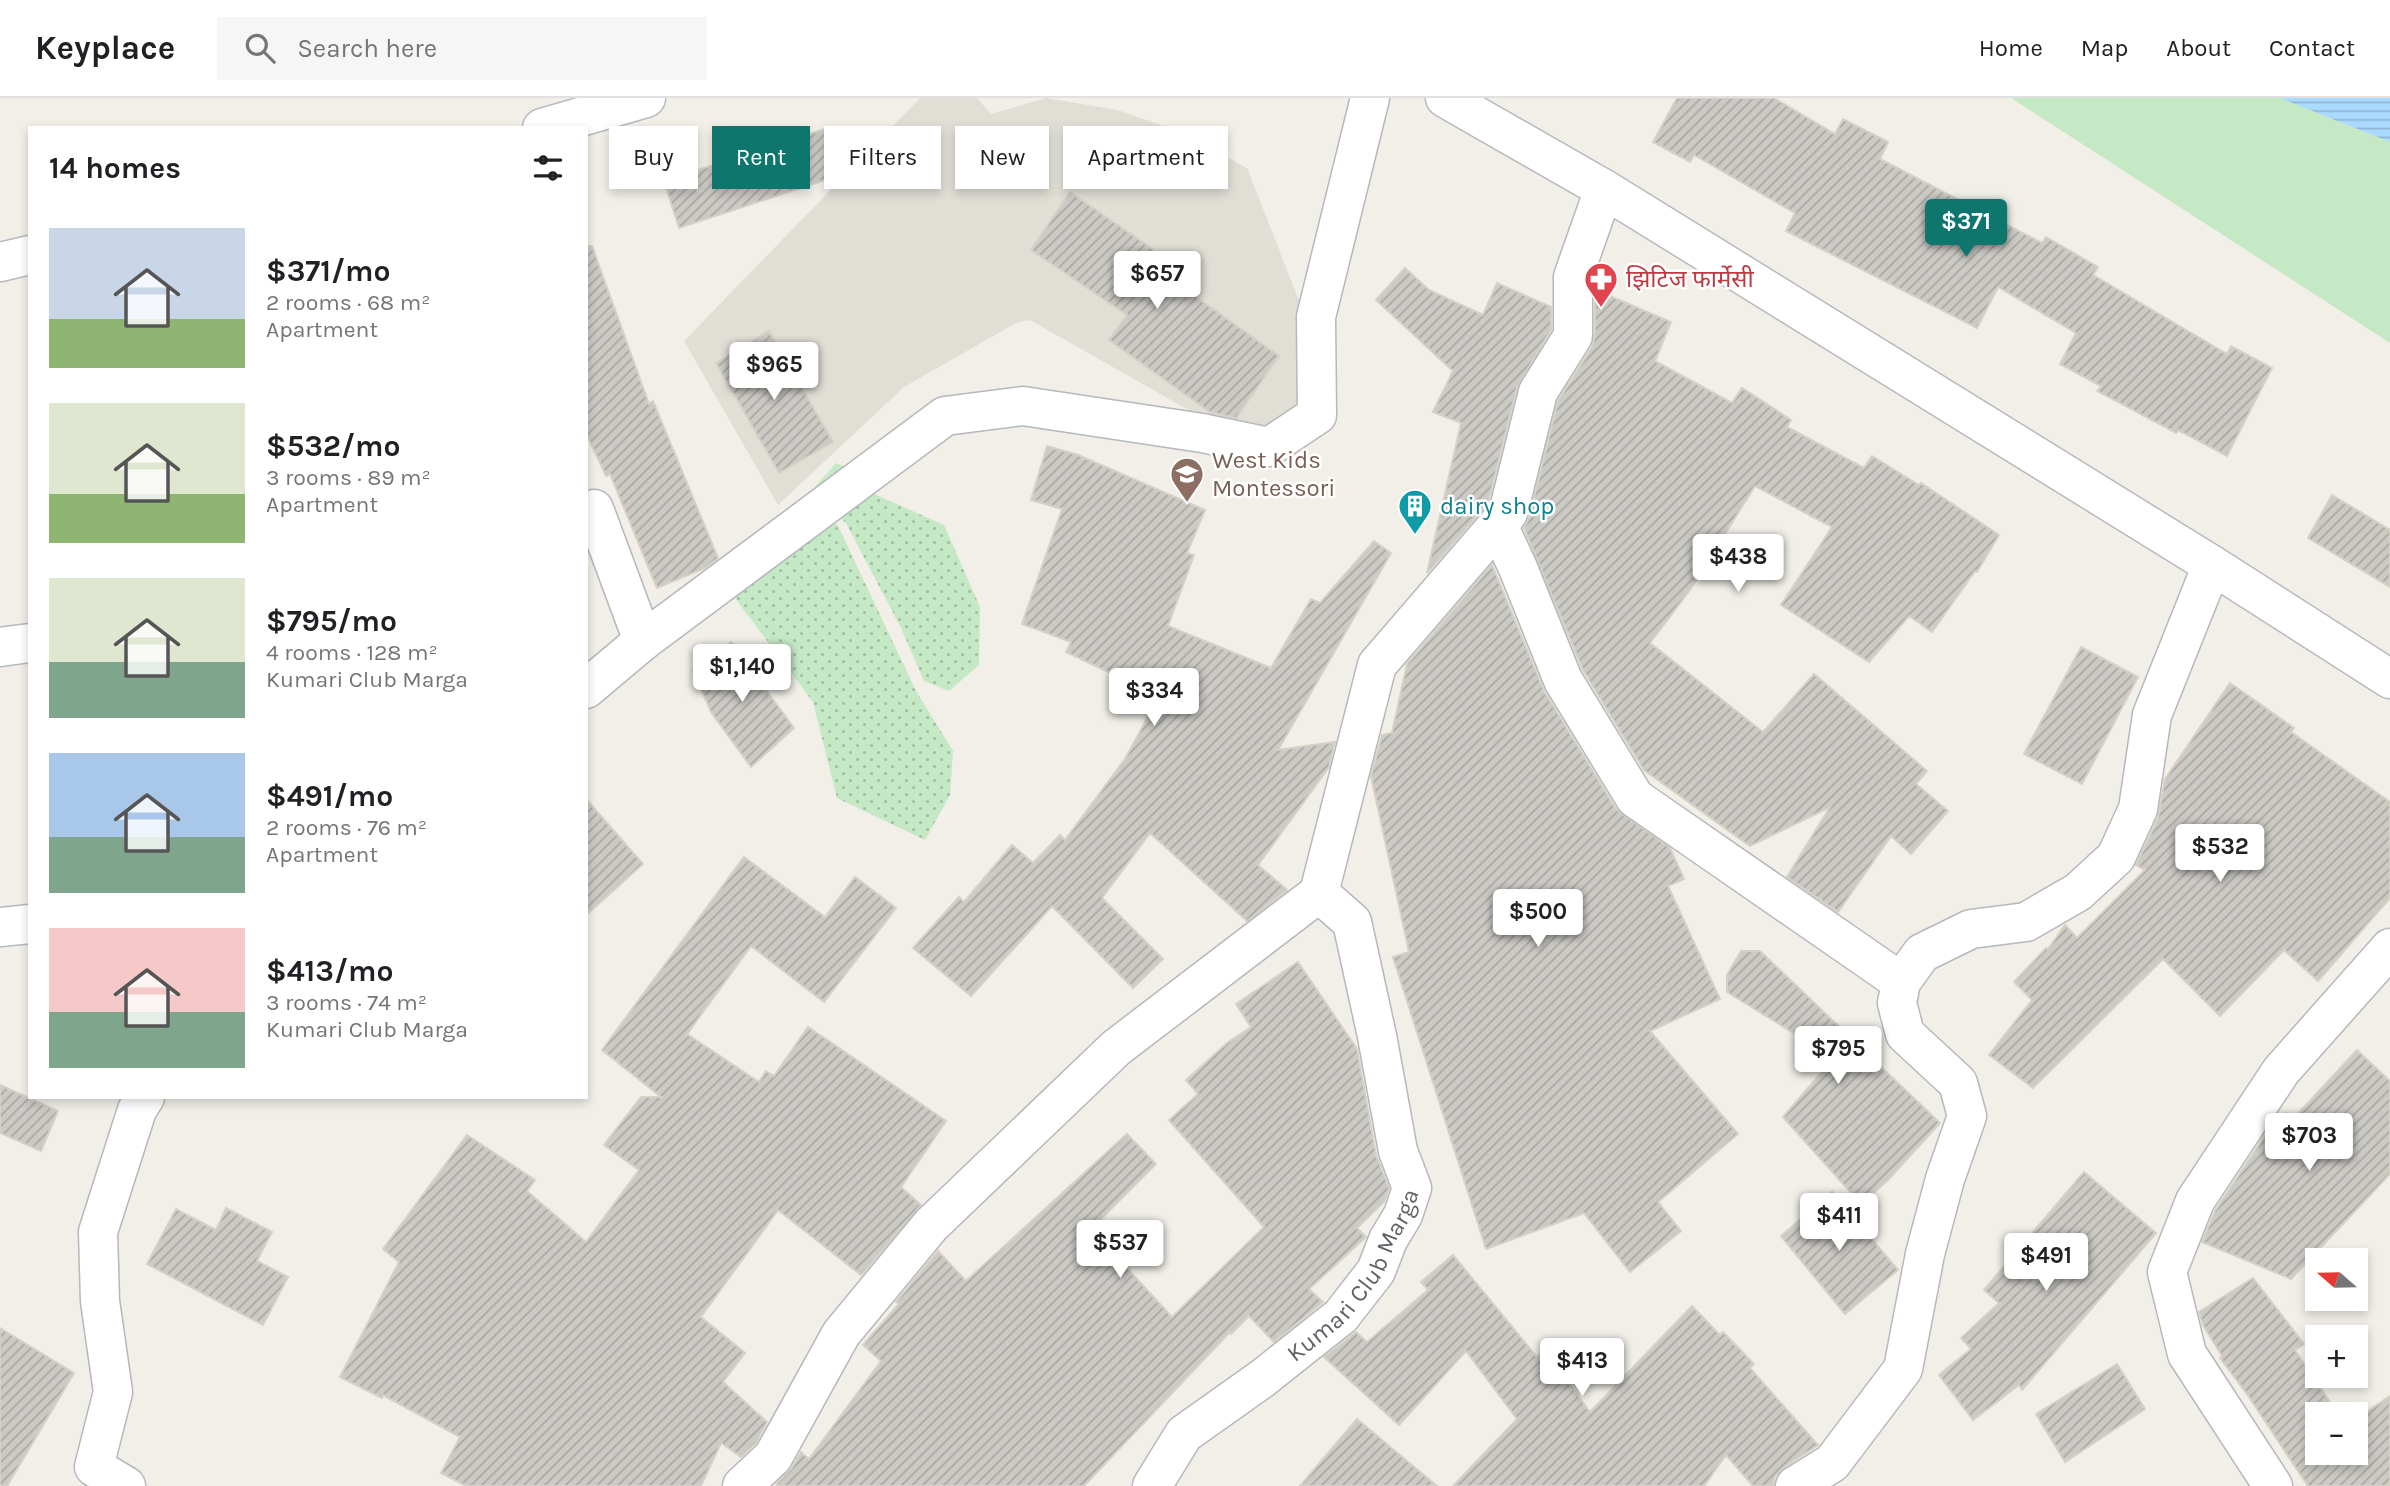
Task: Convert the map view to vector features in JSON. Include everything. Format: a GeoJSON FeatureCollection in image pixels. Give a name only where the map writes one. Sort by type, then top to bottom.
{"type":"FeatureCollection","features":[{"type":"Feature","properties":{"kind":"street"},"geometry":{"type":"LineString","coordinates":[[549,126],[646,98]]}},
{"type":"Feature","properties":{"kind":"street"},"geometry":{"type":"LineString","coordinates":[[588,686],[643,641],[945,416],[1023,407],[1202,433],[1269,447],[1317,415],[1316,317],[1370,98]]}},
{"type":"Feature","properties":{"kind":"street"},"geometry":{"type":"LineString","coordinates":[[1445,98],[1604,189],[2212,565],[2390,680]]}},
{"type":"Feature","properties":{"kind":"street"},"geometry":{"type":"LineString","coordinates":[[742,1486],[773,1457],[841,1334],[931,1225],[1116,1048],[1319,893],[1377,665],[1508,513],[1538,392],[1573,336],[1573,278],[1604,189]]}},
{"type":"Feature","properties":{"kind":"street"},"geometry":{"type":"LineString","coordinates":[[0,262],[28,256]]}},
{"type":"Feature","properties":{"kind":"street"},"geometry":{"type":"LineString","coordinates":[[589,502],[643,641]]}},
{"type":"Feature","properties":{"kind":"street"},"geometry":{"type":"LineString","coordinates":[[1498,525],[1563,680],[1635,797],[1901,982]]}},
{"type":"Feature","properties":{"kind":"street"},"geometry":{"type":"LineString","coordinates":[[1795,1486],[1832,1463],[1903,1369],[1925,1254],[1945,1179],[1967,1116],[1958,1083],[1905,1034],[1897,1003],[1901,982],[1922,953],[1971,929],[2026,922],[2078,892],[2116,857],[2138,809],[2152,715],[2212,565]]}},
{"type":"Feature","properties":{"kind":"street"},"geometry":{"type":"LineString","coordinates":[[0,647],[28,642]]}},
{"type":"Feature","properties":{"kind":"street","name":"Kumari Club Marga"},"geometry":{"type":"LineString","coordinates":[[1152,1486],[1184,1434],[1263,1378],[1341,1316],[1376,1271],[1388,1240],[1403,1215],[1412,1188],[1398,1152],[1377,1036],[1352,922],[1319,893]]}},
{"type":"Feature","properties":{"kind":"street"},"geometry":{"type":"LineString","coordinates":[[0,927],[28,924]]}},
{"type":"Feature","properties":{"kind":"street"},"geometry":{"type":"LineString","coordinates":[[2273,1486],[2187,1354],[2167,1272],[2196,1201],[2281,1071],[2390,948]]}},
{"type":"Feature","properties":{"kind":"street"},"geometry":{"type":"LineString","coordinates":[[127,1486],[86,1476],[113,1392],[100,1301],[97,1232],[137,1110],[144,1099]]}},
{"type":"Feature","properties":{"kind":"shaded area"},"geometry":{"type":"Polygon","coordinates":[[[920,98],[977,98],[991,114],[1046,98],[1118,110],[1163,126],[1063,126],[1063,189],[1228,189],[1228,158],[1247,168],[1300,303],[1305,409],[1268,438],[1213,424],[1030,320],[1016,323],[904,387],[778,505],[684,341],[832,189],[941,189],[941,126],[893,126],[920,98]]]}},
{"type":"Feature","properties":{"kind":"green space"},"geometry":{"type":"Polygon","coordinates":[[[2011,98],[2280,98],[2390,142],[2390,343],[2011,98]]]}},
{"type":"Feature","properties":{"kind":"green space"},"geometry":{"type":"Polygon","coordinates":[[[836,463],[863,476],[872,493],[944,525],[980,607],[979,665],[949,691],[924,681],[901,628],[847,525],[815,487],[836,463]]]}},
{"type":"Feature","properties":{"kind":"green space"},"geometry":{"type":"Polygon","coordinates":[[[809,493],[838,526],[916,691],[953,751],[950,795],[925,840],[837,798],[813,702],[723,582],[809,493]]]}},
{"type":"Feature","properties":{"kind":"water"},"geometry":{"type":"Polygon","coordinates":[[[2280,98],[2390,98],[2390,142],[2280,98]]]}},
{"type":"Feature","properties":{"kind":"building"},"geometry":{"type":"Polygon","coordinates":[[[1677,98],[1774,98],[1835,134],[1843,119],[1888,142],[1880,159],[2042,243],[2046,237],[2098,267],[2093,275],[2227,354],[2231,346],[2272,368],[2227,456],[2178,430],[2176,433],[2097,391],[2101,386],[2060,364],[2076,333],[1998,287],[1977,328],[1786,231],[1795,213],[1694,155],[1690,162],[1653,142],[1677,98]]]}},
{"type":"Feature","properties":{"kind":"building"},"geometry":{"type":"Polygon","coordinates":[[[824,129],[824,180],[810,185],[810,134],[824,129]]]}},
{"type":"Feature","properties":{"kind":"building"},"geometry":{"type":"Polygon","coordinates":[[[712,165],[712,189],[797,189],[679,228],[667,189],[698,189],[698,170],[712,165]]]}},
{"type":"Feature","properties":{"kind":"building"},"geometry":{"type":"Polygon","coordinates":[[[1070,192],[1154,250],[1146,261],[1279,356],[1236,418],[1210,412],[1109,340],[1127,315],[1031,250],[1070,192]]]}},
{"type":"Feature","properties":{"kind":"building"},"geometry":{"type":"Polygon","coordinates":[[[588,246],[592,246],[649,404],[653,401],[718,558],[705,568],[657,588],[610,474],[606,476],[588,437],[588,246]]]}},
{"type":"Feature","properties":{"kind":"building"},"geometry":{"type":"Polygon","coordinates":[[[1405,268],[1429,290],[1483,315],[1497,283],[1551,307],[1551,330],[1517,387],[1488,503],[1427,573],[1461,423],[1433,412],[1453,371],[1376,300],[1405,268]]]}},
{"type":"Feature","properties":{"kind":"building"},"geometry":{"type":"Polygon","coordinates":[[[1598,291],[1671,322],[1655,361],[1732,403],[1742,388],[1791,420],[1787,427],[1864,468],[1872,456],[1919,485],[1921,483],[1999,535],[1977,572],[1975,571],[1932,632],[1909,616],[1869,662],[1781,605],[1832,527],[1755,486],[1690,590],[1650,643],[1763,732],[1814,674],[1927,771],[1916,784],[1948,811],[1911,854],[1891,836],[1838,912],[1787,877],[1830,807],[1750,846],[1644,770],[1583,670],[1524,528],[1529,518],[1558,401],[1592,347],[1595,336],[1595,297],[1598,291]]]}},
{"type":"Feature","properties":{"kind":"building"},"geometry":{"type":"Polygon","coordinates":[[[769,331],[833,442],[779,473],[716,363],[769,331]]]}},
{"type":"Feature","properties":{"kind":"building"},"geometry":{"type":"Polygon","coordinates":[[[1047,446],[1078,455],[1205,510],[1187,553],[1194,555],[1168,626],[1271,668],[1311,599],[1320,603],[1374,541],[1391,553],[1278,750],[1335,742],[1329,767],[1258,865],[1287,890],[1247,921],[1150,833],[1102,898],[1163,959],[1133,988],[1052,906],[971,996],[913,948],[959,897],[964,902],[1012,845],[1033,863],[1060,835],[1065,840],[1125,759],[1159,696],[1066,652],[1071,642],[1022,624],[1062,509],[1031,500],[1047,446]]]}},
{"type":"Feature","properties":{"kind":"building"},"geometry":{"type":"Polygon","coordinates":[[[2332,495],[2390,530],[2390,587],[2308,538],[2332,495]]]}},
{"type":"Feature","properties":{"kind":"building"},"geometry":{"type":"Polygon","coordinates":[[[1492,565],[1544,691],[1616,809],[1670,848],[1684,879],[1668,886],[1720,999],[1650,1031],[1738,1134],[1658,1202],[1681,1231],[1630,1272],[1584,1213],[1486,1249],[1393,957],[1409,952],[1371,776],[1382,735],[1392,733],[1407,664],[1492,565]]]}},
{"type":"Feature","properties":{"kind":"building"},"geometry":{"type":"Polygon","coordinates":[[[731,642],[794,728],[751,767],[711,712],[693,671],[731,642]]]}},
{"type":"Feature","properties":{"kind":"building"},"geometry":{"type":"Polygon","coordinates":[[[2081,647],[2138,677],[2082,784],[2024,754],[2081,647]]]}},
{"type":"Feature","properties":{"kind":"building"},"geometry":{"type":"Polygon","coordinates":[[[2230,683],[2294,728],[2291,732],[2390,802],[2390,898],[2318,981],[2284,950],[2220,1016],[2163,959],[2033,1088],[1989,1055],[2032,1000],[2014,982],[2046,948],[2048,949],[2065,925],[2077,938],[2145,870],[2136,865],[2158,818],[2165,779],[2230,683]]]}},
{"type":"Feature","properties":{"kind":"building"},"geometry":{"type":"Polygon","coordinates":[[[588,801],[643,864],[588,913],[588,801]]]}},
{"type":"Feature","properties":{"kind":"building"},"geometry":{"type":"Polygon","coordinates":[[[744,857],[825,917],[855,877],[896,908],[824,1002],[751,946],[687,1034],[759,1082],[766,1071],[774,1076],[808,1027],[946,1121],[901,1187],[921,1205],[861,1275],[778,1210],[701,1317],[745,1353],[723,1382],[767,1422],[756,1443],[741,1457],[721,1443],[701,1486],[466,1486],[441,1473],[460,1437],[383,1395],[382,1398],[340,1377],[399,1262],[383,1249],[467,1135],[535,1180],[527,1191],[586,1242],[639,1170],[604,1145],[641,1097],[661,1097],[602,1050],[744,857]]]}},
{"type":"Feature","properties":{"kind":"building"},"geometry":{"type":"Polygon","coordinates":[[[1741,951],[1760,951],[1940,1123],[1888,1180],[1861,1204],[1783,1117],[1834,1058],[1727,992],[1727,975],[1741,951]]]}},
{"type":"Feature","properties":{"kind":"building"},"geometry":{"type":"Polygon","coordinates":[[[1298,962],[1357,1049],[1376,1155],[1389,1188],[1384,1202],[1357,1228],[1366,1237],[1309,1289],[1323,1302],[1274,1342],[1249,1316],[1231,1334],[1230,1332],[1084,1486],[776,1484],[792,1468],[801,1452],[809,1459],[881,1361],[863,1345],[899,1304],[896,1302],[938,1251],[966,1281],[1127,1134],[1156,1164],[1091,1229],[1172,1317],[1264,1227],[1169,1120],[1198,1094],[1186,1080],[1227,1043],[1251,1027],[1236,1004],[1298,962]]]}},
{"type":"Feature","properties":{"kind":"building"},"geometry":{"type":"Polygon","coordinates":[[[2357,1050],[2390,1081],[2390,1174],[2320,1248],[2305,1248],[2305,1264],[2291,1279],[2202,1242],[2215,1211],[2264,1137],[2286,1113],[2293,1119],[2357,1050]]]}},
{"type":"Feature","properties":{"kind":"building"},"geometry":{"type":"Polygon","coordinates":[[[0,1085],[58,1111],[41,1151],[0,1133],[0,1085]]]}},
{"type":"Feature","properties":{"kind":"building"},"geometry":{"type":"Polygon","coordinates":[[[2084,1172],[2156,1233],[2022,1390],[2019,1385],[1973,1420],[1939,1375],[1971,1349],[1961,1338],[1999,1303],[1984,1290],[2084,1172]]]}},
{"type":"Feature","properties":{"kind":"building"},"geometry":{"type":"Polygon","coordinates":[[[1832,1192],[1898,1270],[1845,1314],[1781,1236],[1832,1192]]]}},
{"type":"Feature","properties":{"kind":"building"},"geometry":{"type":"Polygon","coordinates":[[[226,1208],[272,1232],[257,1261],[288,1277],[263,1325],[147,1264],[176,1209],[216,1230],[226,1208]]]}},
{"type":"Feature","properties":{"kind":"building"},"geometry":{"type":"Polygon","coordinates":[[[1453,1255],[1537,1357],[1545,1350],[1590,1412],[1692,1306],[1720,1335],[1723,1332],[1754,1364],[1750,1368],[1818,1445],[1783,1468],[1775,1476],[1773,1486],[1753,1486],[1726,1455],[1704,1486],[1453,1486],[1517,1419],[1466,1351],[1399,1425],[1324,1357],[1356,1332],[1367,1342],[1428,1290],[1421,1282],[1453,1255]]]}},
{"type":"Feature","properties":{"kind":"building"},"geometry":{"type":"Polygon","coordinates":[[[2253,1278],[2304,1344],[2295,1350],[2305,1365],[2305,1388],[2321,1388],[2330,1402],[2305,1402],[2305,1465],[2368,1465],[2368,1411],[2390,1396],[2390,1486],[2308,1486],[2220,1358],[2222,1356],[2203,1325],[2199,1312],[2253,1278]]]}},
{"type":"Feature","properties":{"kind":"building"},"geometry":{"type":"Polygon","coordinates":[[[0,1328],[74,1373],[7,1486],[0,1486],[0,1328]]]}},
{"type":"Feature","properties":{"kind":"building"},"geometry":{"type":"Polygon","coordinates":[[[2117,1364],[2145,1409],[2065,1462],[2036,1414],[2117,1364]]]}},
{"type":"Feature","properties":{"kind":"building"},"geometry":{"type":"Polygon","coordinates":[[[1357,1419],[1437,1486],[1300,1486],[1357,1419]]]}},
{"type":"Feature","properties":{"kind":"place","name":"झिटिज फार्मेसी"},"geometry":{"type":"Point","coordinates":[1601,309]}},
{"type":"Feature","properties":{"kind":"place","name":"West Kids Montessori"},"geometry":{"type":"Point","coordinates":[1187,504]}},
{"type":"Feature","properties":{"kind":"place","name":"dairy shop"},"geometry":{"type":"Point","coordinates":[1415,536]}}]}
